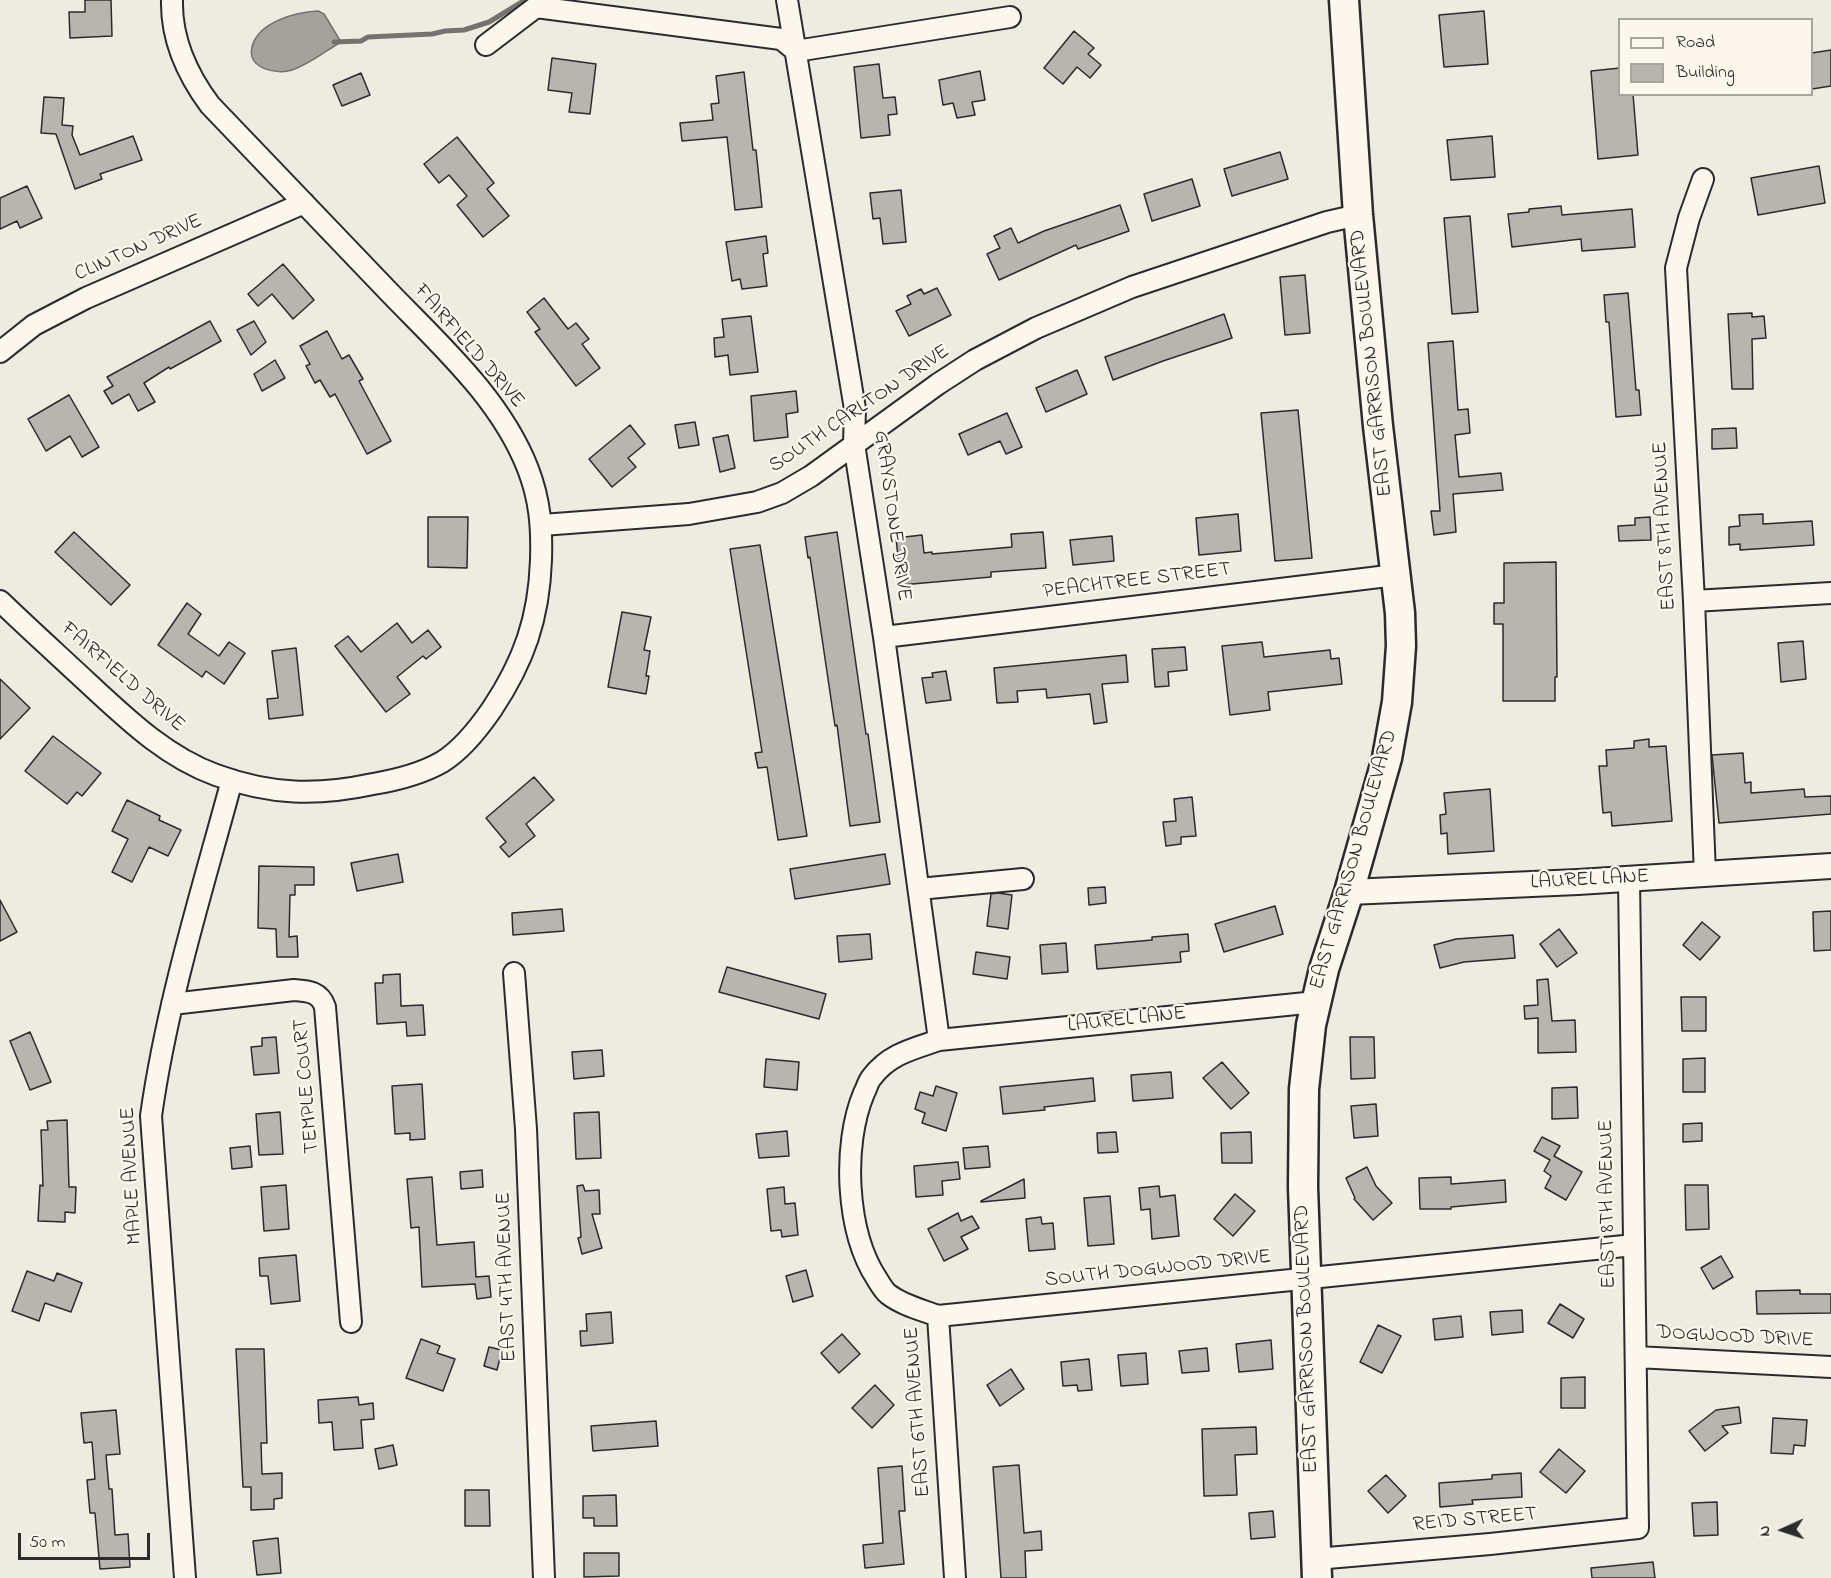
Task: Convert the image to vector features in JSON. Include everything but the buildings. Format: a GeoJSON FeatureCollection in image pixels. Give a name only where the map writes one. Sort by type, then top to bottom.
{"type":"FeatureCollection","features":[{"type":"Feature","properties":{"kind":"main road","name":"EAST GARRISON BOULEVARD"},"geometry":{"type":"LineString","coordinates":[[1316,1569],[1303,1168],[1307,1052],[1316,1002],[1332,940],[1349,892],[1387,758],[1397,702],[1401,646],[1396,575],[1378,426],[1358,215],[1344,0]]}},
{"type":"Feature","properties":{"kind":"street","name":"FAIRFIELD DRIVE"},"geometry":{"type":"LineString","coordinates":[[0,602],[123,715],[177,758],[232,780],[308,793],[337,792],[393,780],[420,772],[445,760],[466,742],[484,720],[514,672],[535,619],[540,592],[542,525],[528,469],[514,439],[497,412],[441,347],[210,105],[197,88],[176,40],[172,0]]}},
{"type":"Feature","properties":{"kind":"street","name":"GRAYSTONE DRIVE"},"geometry":{"type":"LineString","coordinates":[[787,0],[855,409],[854,444],[884,637],[939,1040]]}},
{"type":"Feature","properties":{"kind":"street"},"geometry":{"type":"LineString","coordinates":[[486,45],[536,8],[781,39],[796,51],[1011,17]]}},
{"type":"Feature","properties":{"kind":"street","name":"EAST 8TH AVENUE"},"geometry":{"type":"LineString","coordinates":[[1703,179],[1689,218],[1676,268],[1694,601],[1705,874]]}},
{"type":"Feature","properties":{"kind":"street","name":"CLINTON DRIVE"},"geometry":{"type":"LineString","coordinates":[[0,352],[34,325],[86,298],[304,203]]}},
{"type":"Feature","properties":{"kind":"street","name":"SOUTH CARLTON DRIVE"},"geometry":{"type":"LineString","coordinates":[[542,525],[689,514],[756,502],[782,493],[811,476],[938,384],[975,360],[1036,328],[1132,287],[1327,222],[1358,215]]}},
{"type":"Feature","properties":{"kind":"street","name":"PEACHTREE STREET"},"geometry":{"type":"LineString","coordinates":[[884,637],[1396,575]]}},
{"type":"Feature","properties":{"kind":"street"},"geometry":{"type":"LineString","coordinates":[[1694,601],[1831,593]]}},
{"type":"Feature","properties":{"kind":"street","name":"MAPLE AVENUE"},"geometry":{"type":"LineString","coordinates":[[185,1578],[151,1116],[156,1076],[172,1004],[232,780]]}},
{"type":"Feature","properties":{"kind":"street","name":"LAUREL LANE"},"geometry":{"type":"LineString","coordinates":[[1349,892],[1629,879],[1831,866]]}},
{"type":"Feature","properties":{"kind":"street"},"geometry":{"type":"LineString","coordinates":[[919,890],[1023,879]]}},
{"type":"Feature","properties":{"kind":"street","name":"EAST 8TH AVENUE"},"geometry":{"type":"LineString","coordinates":[[1629,879],[1638,1528]]}},
{"type":"Feature","properties":{"kind":"street","name":"EAST 4TH AVENUE"},"geometry":{"type":"LineString","coordinates":[[514,974],[526,1141],[544,1578]]}},
{"type":"Feature","properties":{"kind":"street","name":"TEMPLE COURT"},"geometry":{"type":"LineString","coordinates":[[172,1004],[294,990],[318,994],[323,1001],[351,1322]]}},
{"type":"Feature","properties":{"kind":"street","name":"LAUREL LANE"},"geometry":{"type":"LineString","coordinates":[[939,1040],[1316,1002]]}},
{"type":"Feature","properties":{"kind":"street","name":"EAST 6TH AVENUE"},"geometry":{"type":"LineString","coordinates":[[939,1040],[891,1058],[871,1078],[860,1103],[851,1159],[855,1216],[861,1243],[871,1270],[887,1293],[911,1307],[938,1316],[954,1578]]}},
{"type":"Feature","properties":{"kind":"street","name":"SOUTH DOGWOOD DRIVE"},"geometry":{"type":"LineString","coordinates":[[938,1316],[1634,1245]]}},
{"type":"Feature","properties":{"kind":"street","name":"DOGWOOD DRIVE"},"geometry":{"type":"LineString","coordinates":[[1636,1357],[1831,1367]]}},
{"type":"Feature","properties":{"kind":"street","name":"REID STREET"},"geometry":{"type":"LineString","coordinates":[[1316,1569],[1490,1544],[1638,1528]]}},
{"type":"Feature","properties":{"kind":"shaded area"},"geometry":{"type":"Polygon","coordinates":[[[318,11],[324,14],[341,42],[292,70],[271,71],[264,69],[254,61],[252,47],[262,31],[289,16],[318,11]]]}},
{"type":"Feature","properties":{"kind":"waterway"},"geometry":{"type":"LineString","coordinates":[[334,42],[361,41],[368,37],[464,30],[489,22],[525,0]]}}]}
